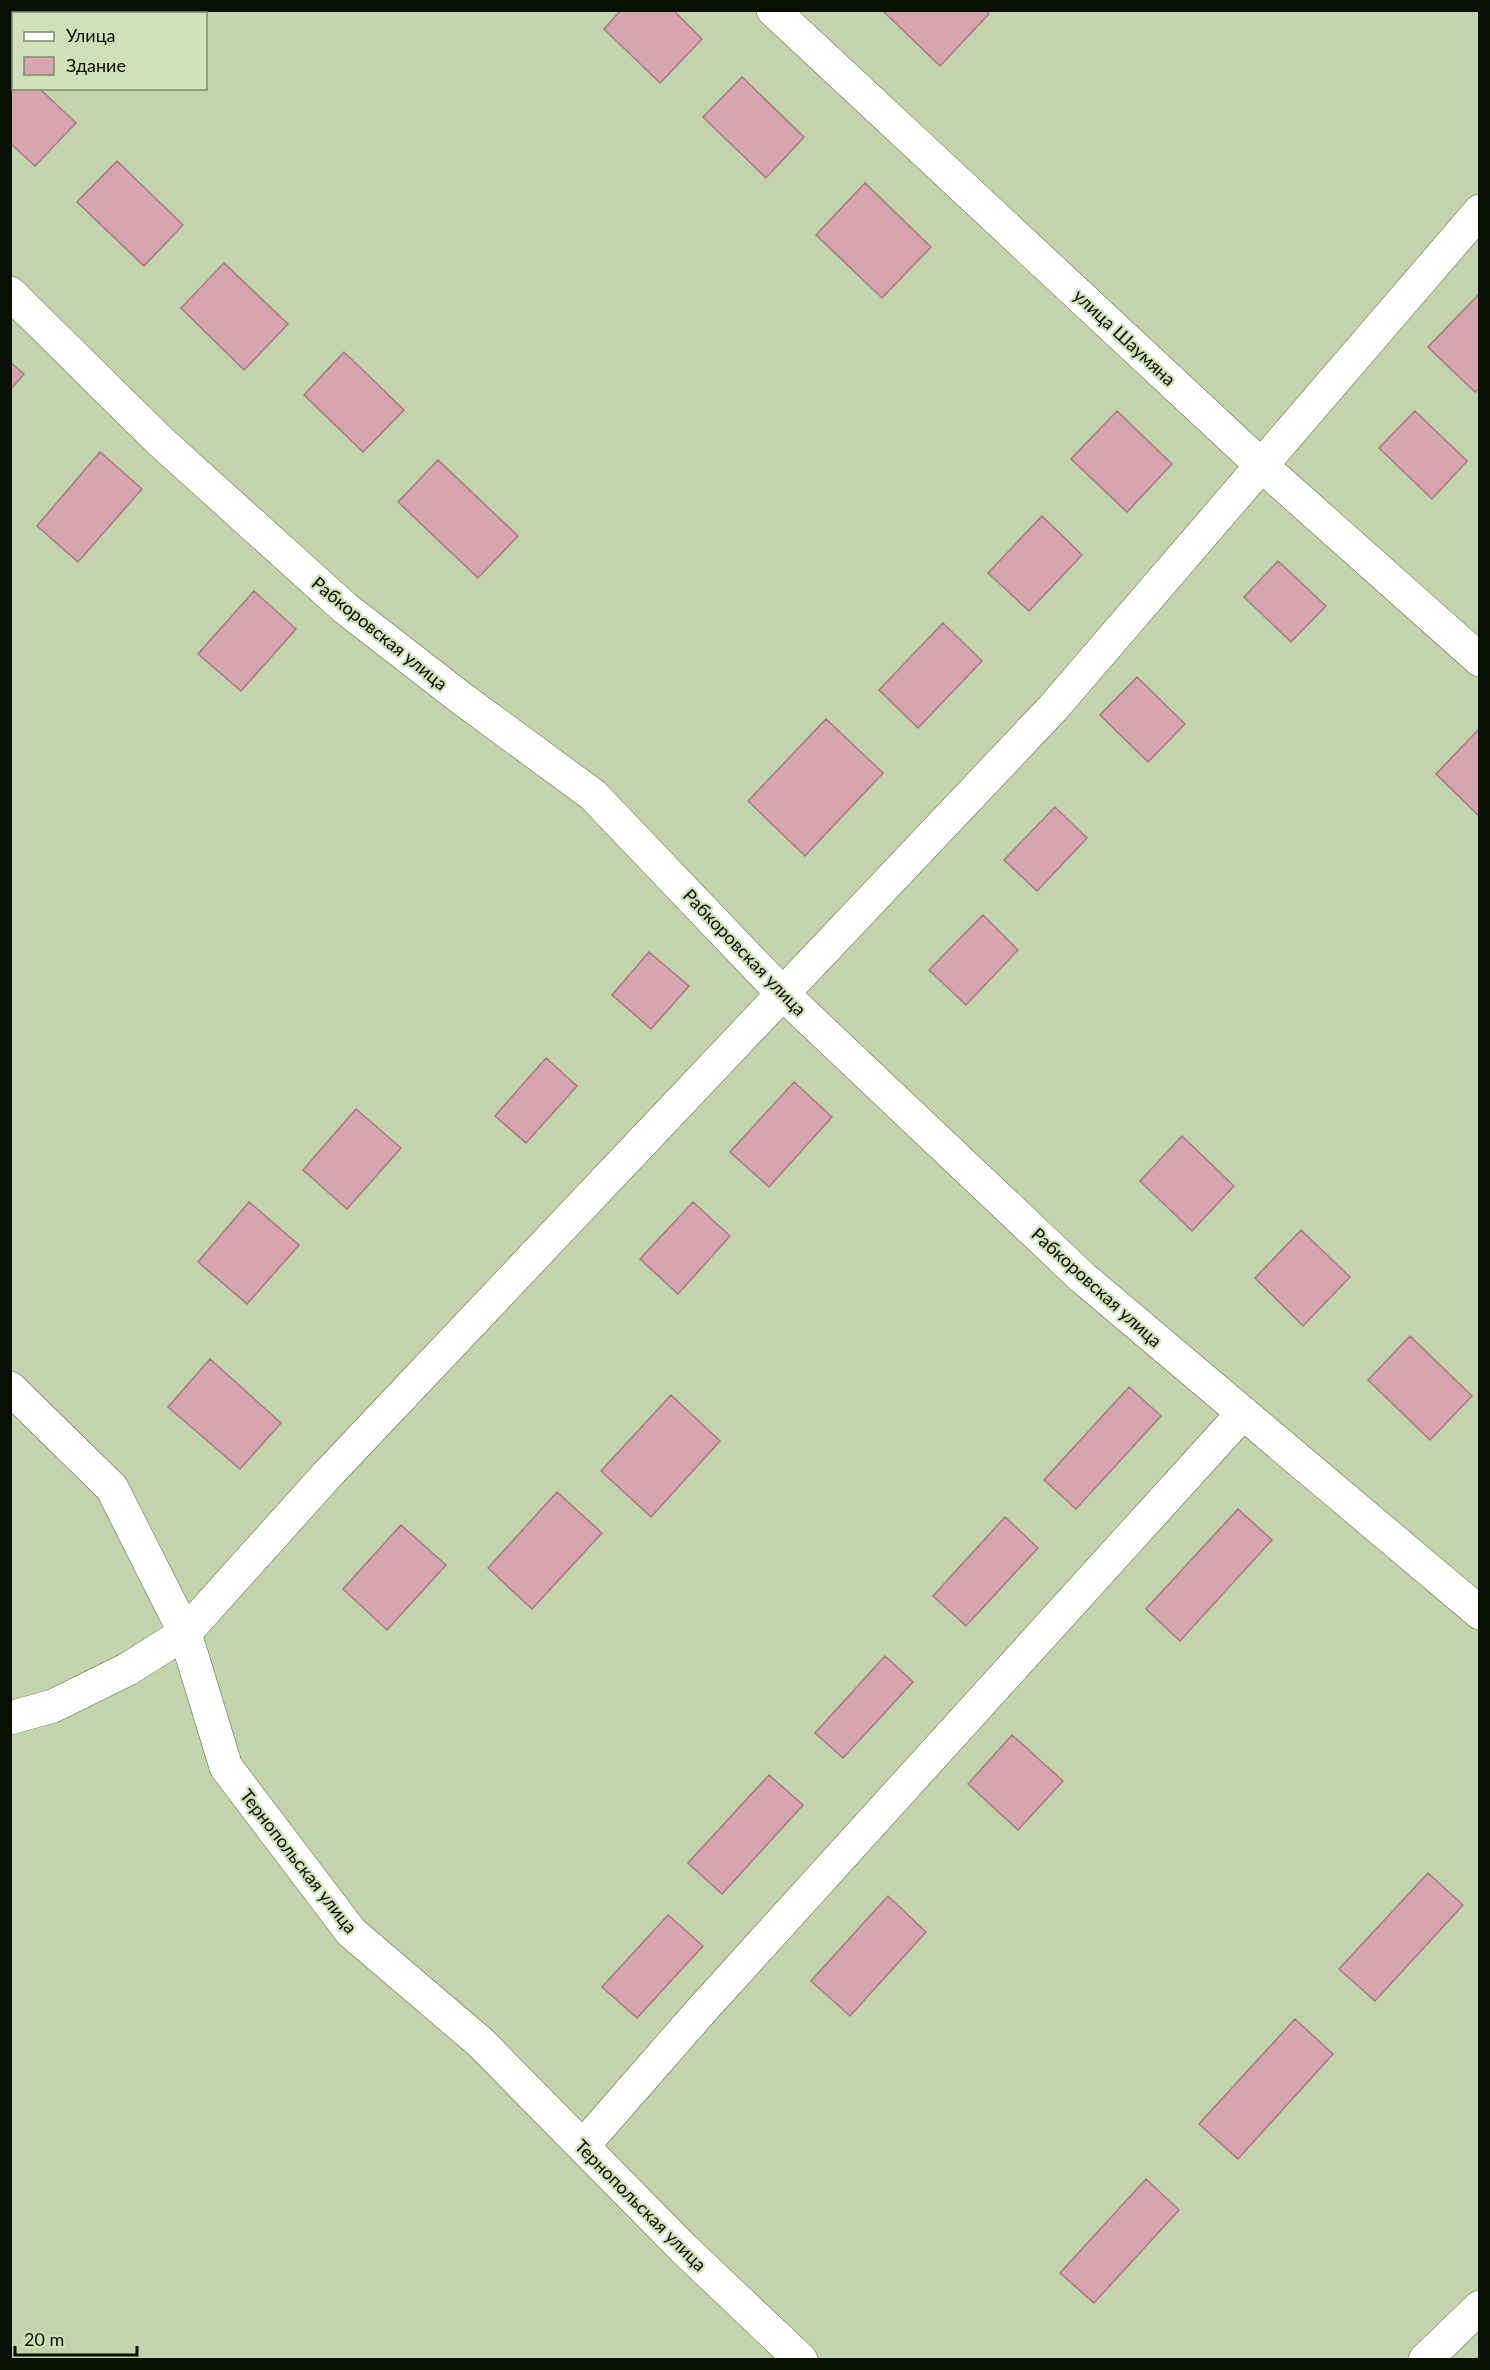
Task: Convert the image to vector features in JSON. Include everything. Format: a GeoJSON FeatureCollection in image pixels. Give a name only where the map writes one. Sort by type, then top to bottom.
{"type":"FeatureCollection","features":[{"type":"Feature","properties":{"kind":"street","name":"улица Шаумяна"},"geometry":{"type":"LineString","coordinates":[[773,10],[1261,465],[1479,660]]}},
{"type":"Feature","properties":{"kind":"street"},"geometry":{"type":"LineString","coordinates":[[10,1718],[53,1706],[128,1669],[185,1633],[327,1475],[1053,708],[1479,211]]}},
{"type":"Feature","properties":{"kind":"street","name":"Рабкоровская улица"},"geometry":{"type":"LineString","coordinates":[[10,293],[160,441],[345,608],[461,698],[593,795],[783,994],[1083,1278],[1479,1613]]}},
{"type":"Feature","properties":{"kind":"street","name":"Тернопольская улица"},"geometry":{"type":"LineString","coordinates":[[10,1388],[112,1488],[185,1633],[226,1767],[351,1932],[480,2042],[684,2249],[801,2360]]}},
{"type":"Feature","properties":{"kind":"street"},"geometry":{"type":"LineString","coordinates":[[583,2146],[708,2003],[1243,1413]]}},
{"type":"Feature","properties":{"kind":"street"},"geometry":{"type":"LineString","coordinates":[[1425,2360],[1479,2307]]}},
{"type":"Feature","properties":{"kind":"building"},"geometry":{"type":"Polygon","coordinates":[[[621,10],[673,10],[702,39],[660,83],[604,29],[621,10]]]}},
{"type":"Feature","properties":{"kind":"building"},"geometry":{"type":"Polygon","coordinates":[[[882,10],[985,10],[989,14],[940,66],[882,10]]]}},
{"type":"Feature","properties":{"kind":"building"},"geometry":{"type":"Polygon","coordinates":[[[10,61],[12,62],[12,90],[41,90],[76,123],[35,166],[10,143],[10,61]]]}},
{"type":"Feature","properties":{"kind":"building"},"geometry":{"type":"Polygon","coordinates":[[[742,77],[804,137],[766,178],[703,117],[742,77]]]}},
{"type":"Feature","properties":{"kind":"building"},"geometry":{"type":"Polygon","coordinates":[[[117,161],[183,225],[144,266],[77,202],[117,161]]]}},
{"type":"Feature","properties":{"kind":"building"},"geometry":{"type":"Polygon","coordinates":[[[865,183],[931,247],[882,298],[816,235],[865,183]]]}},
{"type":"Feature","properties":{"kind":"building"},"geometry":{"type":"Polygon","coordinates":[[[224,263],[288,324],[244,370],[181,308],[224,263]]]}},
{"type":"Feature","properties":{"kind":"building"},"geometry":{"type":"Polygon","coordinates":[[[1480,293],[1480,388],[1475,392],[1428,347],[1480,293]]]}},
{"type":"Feature","properties":{"kind":"building"},"geometry":{"type":"Polygon","coordinates":[[[344,352],[404,410],[363,452],[304,395],[344,352]]]}},
{"type":"Feature","properties":{"kind":"building"},"geometry":{"type":"Polygon","coordinates":[[[10,362],[24,374],[10,390],[10,362]]]}},
{"type":"Feature","properties":{"kind":"building"},"geometry":{"type":"Polygon","coordinates":[[[1117,411],[1172,464],[1127,512],[1071,459],[1117,411]]]}},
{"type":"Feature","properties":{"kind":"building"},"geometry":{"type":"Polygon","coordinates":[[[1415,411],[1467,461],[1432,499],[1379,448],[1415,411]]]}},
{"type":"Feature","properties":{"kind":"building"},"geometry":{"type":"Polygon","coordinates":[[[100,452],[142,489],[78,562],[37,526],[100,452]]]}},
{"type":"Feature","properties":{"kind":"building"},"geometry":{"type":"Polygon","coordinates":[[[438,460],[518,536],[478,578],[398,502],[438,460]]]}},
{"type":"Feature","properties":{"kind":"building"},"geometry":{"type":"Polygon","coordinates":[[[1042,516],[1082,555],[1029,611],[988,573],[1042,516]]]}},
{"type":"Feature","properties":{"kind":"building"},"geometry":{"type":"Polygon","coordinates":[[[1278,561],[1326,606],[1291,642],[1244,597],[1278,561]]]}},
{"type":"Feature","properties":{"kind":"building"},"geometry":{"type":"Polygon","coordinates":[[[254,591],[296,629],[241,691],[198,654],[254,591]]]}},
{"type":"Feature","properties":{"kind":"building"},"geometry":{"type":"Polygon","coordinates":[[[943,623],[982,661],[918,728],[879,690],[943,623]]]}},
{"type":"Feature","properties":{"kind":"building"},"geometry":{"type":"Polygon","coordinates":[[[1137,677],[1185,724],[1148,762],[1100,715],[1137,677]]]}},
{"type":"Feature","properties":{"kind":"building"},"geometry":{"type":"Polygon","coordinates":[[[826,719],[883,773],[805,856],[748,801],[826,719]]]}},
{"type":"Feature","properties":{"kind":"building"},"geometry":{"type":"Polygon","coordinates":[[[1480,730],[1480,817],[1436,774],[1480,730]]]}},
{"type":"Feature","properties":{"kind":"building"},"geometry":{"type":"Polygon","coordinates":[[[1055,807],[1087,838],[1037,891],[1004,860],[1055,807]]]}},
{"type":"Feature","properties":{"kind":"building"},"geometry":{"type":"Polygon","coordinates":[[[983,915],[1018,950],[966,1005],[929,970],[983,915]]]}},
{"type":"Feature","properties":{"kind":"building"},"geometry":{"type":"Polygon","coordinates":[[[649,952],[689,986],[651,1029],[612,995],[649,952]]]}},
{"type":"Feature","properties":{"kind":"building"},"geometry":{"type":"Polygon","coordinates":[[[546,1058],[577,1086],[526,1143],[495,1116],[546,1058]]]}},
{"type":"Feature","properties":{"kind":"building"},"geometry":{"type":"Polygon","coordinates":[[[794,1082],[832,1117],[769,1187],[730,1152],[794,1082]]]}},
{"type":"Feature","properties":{"kind":"building"},"geometry":{"type":"Polygon","coordinates":[[[356,1109],[401,1148],[347,1209],[303,1170],[356,1109]]]}},
{"type":"Feature","properties":{"kind":"building"},"geometry":{"type":"Polygon","coordinates":[[[1182,1136],[1234,1186],[1192,1231],[1140,1181],[1182,1136]]]}},
{"type":"Feature","properties":{"kind":"building"},"geometry":{"type":"Polygon","coordinates":[[[249,1202],[299,1245],[247,1304],[198,1262],[249,1202]]]}},
{"type":"Feature","properties":{"kind":"building"},"geometry":{"type":"Polygon","coordinates":[[[693,1202],[730,1236],[678,1294],[640,1259],[693,1202]]]}},
{"type":"Feature","properties":{"kind":"building"},"geometry":{"type":"Polygon","coordinates":[[[1301,1230],[1350,1277],[1303,1326],[1255,1278],[1301,1230]]]}},
{"type":"Feature","properties":{"kind":"building"},"geometry":{"type":"Polygon","coordinates":[[[1410,1336],[1472,1396],[1430,1440],[1368,1380],[1410,1336]]]}},
{"type":"Feature","properties":{"kind":"building"},"geometry":{"type":"Polygon","coordinates":[[[210,1359],[281,1423],[240,1469],[168,1407],[210,1359]]]}},
{"type":"Feature","properties":{"kind":"building"},"geometry":{"type":"Polygon","coordinates":[[[1129,1387],[1161,1416],[1076,1509],[1044,1480],[1129,1387]]]}},
{"type":"Feature","properties":{"kind":"building"},"geometry":{"type":"Polygon","coordinates":[[[671,1395],[720,1441],[651,1517],[601,1471],[671,1395]]]}},
{"type":"Feature","properties":{"kind":"building"},"geometry":{"type":"Polygon","coordinates":[[[557,1492],[602,1533],[532,1609],[488,1568],[557,1492]]]}},
{"type":"Feature","properties":{"kind":"building"},"geometry":{"type":"Polygon","coordinates":[[[1238,1509],[1272,1540],[1180,1641],[1146,1609],[1238,1509]]]}},
{"type":"Feature","properties":{"kind":"building"},"geometry":{"type":"Polygon","coordinates":[[[1005,1517],[1038,1548],[966,1626],[933,1596],[1005,1517]]]}},
{"type":"Feature","properties":{"kind":"building"},"geometry":{"type":"Polygon","coordinates":[[[401,1525],[446,1565],[387,1630],[343,1589],[401,1525]]]}},
{"type":"Feature","properties":{"kind":"building"},"geometry":{"type":"Polygon","coordinates":[[[885,1656],[913,1682],[843,1758],[815,1733],[885,1656]]]}},
{"type":"Feature","properties":{"kind":"building"},"geometry":{"type":"Polygon","coordinates":[[[1012,1735],[1063,1781],[1018,1830],[968,1784],[1012,1735]]]}},
{"type":"Feature","properties":{"kind":"building"},"geometry":{"type":"Polygon","coordinates":[[[769,1775],[803,1805],[722,1894],[688,1863],[769,1775]]]}},
{"type":"Feature","properties":{"kind":"building"},"geometry":{"type":"Polygon","coordinates":[[[1428,1873],[1463,1905],[1375,2001],[1339,1969],[1428,1873]]]}},
{"type":"Feature","properties":{"kind":"building"},"geometry":{"type":"Polygon","coordinates":[[[888,1896],[926,1932],[850,2016],[811,1981],[888,1896]]]}},
{"type":"Feature","properties":{"kind":"building"},"geometry":{"type":"Polygon","coordinates":[[[668,1915],[703,1946],[637,2018],[602,1987],[668,1915]]]}},
{"type":"Feature","properties":{"kind":"building"},"geometry":{"type":"Polygon","coordinates":[[[1295,2019],[1333,2054],[1238,2159],[1199,2124],[1295,2019]]]}},
{"type":"Feature","properties":{"kind":"building"},"geometry":{"type":"Polygon","coordinates":[[[1146,2179],[1179,2210],[1094,2303],[1060,2273],[1146,2179]]]}}]}
